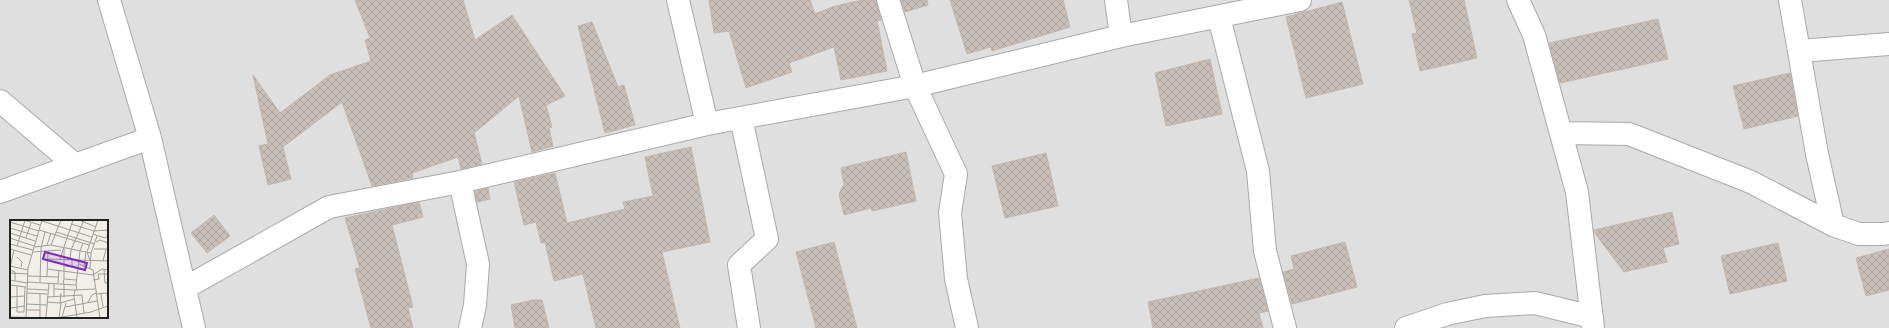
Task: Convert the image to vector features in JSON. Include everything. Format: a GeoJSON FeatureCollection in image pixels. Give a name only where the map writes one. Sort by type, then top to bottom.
{"type":"FeatureCollection","features":[{"type":"Feature","properties":{"kind":"street"},"geometry":{"type":"LineString","coordinates":[[109,0],[150,138],[194,328]]}},
{"type":"Feature","properties":{"kind":"street"},"geometry":{"type":"LineString","coordinates":[[678,0],[707,124]]}},
{"type":"Feature","properties":{"kind":"street"},"geometry":{"type":"LineString","coordinates":[[888,0],[915,86],[956,174],[950,213],[956,279],[967,328]]}},
{"type":"Feature","properties":{"kind":"street"},"geometry":{"type":"LineString","coordinates":[[1116,0],[1121,36]]}},
{"type":"Feature","properties":{"kind":"street"},"geometry":{"type":"LineString","coordinates":[[185,288],[329,207],[460,182],[707,124],[915,86],[1121,36],[1296,0]]}},
{"type":"Feature","properties":{"kind":"street"},"geometry":{"type":"LineString","coordinates":[[1406,328],[1447,314],[1485,306],[1535,303],[1593,322],[1577,192],[1534,35],[1518,0]]}},
{"type":"Feature","properties":{"kind":"street"},"geometry":{"type":"LineString","coordinates":[[1790,0],[1817,154],[1833,225]]}},
{"type":"Feature","properties":{"kind":"street"},"geometry":{"type":"LineString","coordinates":[[1218,17],[1258,171],[1265,251],[1285,328]]}},
{"type":"Feature","properties":{"kind":"street"},"geometry":{"type":"LineString","coordinates":[[1800,51],[1889,44]]}},
{"type":"Feature","properties":{"kind":"street"},"geometry":{"type":"LineString","coordinates":[[0,101],[74,164]]}},
{"type":"Feature","properties":{"kind":"street"},"geometry":{"type":"LineString","coordinates":[[741,118],[767,239],[739,265],[749,328]]}},
{"type":"Feature","properties":{"kind":"street"},"geometry":{"type":"LineString","coordinates":[[1561,133],[1629,134],[1751,182],[1833,225],[1859,234],[1883,234],[1889,232]]}},
{"type":"Feature","properties":{"kind":"street"},"geometry":{"type":"LineString","coordinates":[[0,192],[74,164],[150,138]]}},
{"type":"Feature","properties":{"kind":"street"},"geometry":{"type":"LineString","coordinates":[[460,182],[478,264],[475,305],[470,328]]}},
{"type":"Feature","properties":{"kind":"shaded area"},"geometry":{"type":"Polygon","coordinates":[[[0,0],[1889,0],[1889,328],[0,328],[0,0]]]}},
{"type":"Feature","properties":{"kind":"building"},"geometry":{"type":"Polygon","coordinates":[[[355,0],[463,0],[475,40],[512,15],[565,96],[546,105],[552,127],[549,128],[553,146],[532,152],[519,96],[474,133],[482,164],[461,169],[458,157],[412,173],[413,178],[372,186],[342,102],[283,147],[291,179],[268,185],[259,146],[268,144],[253,75],[280,113],[330,75],[371,61],[365,40],[370,38],[355,0]]]}},
{"type":"Feature","properties":{"kind":"building"},"geometry":{"type":"Polygon","coordinates":[[[709,0],[810,0],[815,14],[832,7],[862,0],[876,0],[881,20],[877,21],[887,71],[841,80],[834,47],[789,63],[792,72],[746,88],[729,31],[714,33],[709,0]]]}},
{"type":"Feature","properties":{"kind":"building"},"geometry":{"type":"Polygon","coordinates":[[[901,0],[927,0],[928,5],[905,12],[901,0]]]}},
{"type":"Feature","properties":{"kind":"building"},"geometry":{"type":"Polygon","coordinates":[[[950,0],[1063,0],[1070,27],[992,51],[991,47],[967,54],[950,0]]]}},
{"type":"Feature","properties":{"kind":"building"},"geometry":{"type":"Polygon","coordinates":[[[1409,0],[1464,0],[1477,58],[1420,71],[1412,34],[1417,33],[1409,0]]]}},
{"type":"Feature","properties":{"kind":"building"},"geometry":{"type":"Polygon","coordinates":[[[1342,2],[1363,84],[1306,98],[1286,17],[1342,2]]]}},
{"type":"Feature","properties":{"kind":"building"},"geometry":{"type":"Polygon","coordinates":[[[1658,19],[1668,59],[1560,83],[1549,43],[1658,19]]]}},
{"type":"Feature","properties":{"kind":"building"},"geometry":{"type":"Polygon","coordinates":[[[592,22],[618,87],[624,85],[635,125],[605,133],[578,26],[592,22]]]}},
{"type":"Feature","properties":{"kind":"building"},"geometry":{"type":"Polygon","coordinates":[[[1210,59],[1222,114],[1166,126],[1155,73],[1210,59]]]}},
{"type":"Feature","properties":{"kind":"building"},"geometry":{"type":"Polygon","coordinates":[[[1790,73],[1798,116],[1744,129],[1733,86],[1790,73]]]}},
{"type":"Feature","properties":{"kind":"building"},"geometry":{"type":"Polygon","coordinates":[[[691,147],[710,242],[662,252],[680,328],[596,328],[583,274],[554,281],[545,242],[541,243],[536,222],[524,225],[514,182],[555,173],[567,223],[625,209],[623,202],[653,196],[645,157],[691,147]]]}},
{"type":"Feature","properties":{"kind":"building"},"geometry":{"type":"Polygon","coordinates":[[[906,152],[916,201],[872,211],[871,208],[844,215],[839,194],[844,184],[841,168],[906,152]]]}},
{"type":"Feature","properties":{"kind":"building"},"geometry":{"type":"Polygon","coordinates":[[[1046,153],[1058,206],[1005,218],[992,166],[1046,153]]]}},
{"type":"Feature","properties":{"kind":"building"},"geometry":{"type":"Polygon","coordinates":[[[488,188],[490,199],[477,202],[475,191],[488,188]]]}},
{"type":"Feature","properties":{"kind":"building"},"geometry":{"type":"Polygon","coordinates":[[[419,202],[423,217],[392,225],[413,307],[408,308],[413,328],[371,328],[355,269],[360,268],[345,218],[419,202]]]}},
{"type":"Feature","properties":{"kind":"building"},"geometry":{"type":"Polygon","coordinates":[[[1672,212],[1679,244],[1663,248],[1667,262],[1624,272],[1594,232],[1594,230],[1672,212]]]}},
{"type":"Feature","properties":{"kind":"building"},"geometry":{"type":"Polygon","coordinates":[[[214,215],[230,236],[207,253],[191,233],[214,215]]]}},
{"type":"Feature","properties":{"kind":"building"},"geometry":{"type":"Polygon","coordinates":[[[834,242],[857,328],[816,328],[796,252],[834,242]]]}},
{"type":"Feature","properties":{"kind":"building"},"geometry":{"type":"Polygon","coordinates":[[[1345,242],[1357,287],[1292,304],[1283,272],[1294,269],[1291,256],[1345,242]]]}},
{"type":"Feature","properties":{"kind":"building"},"geometry":{"type":"Polygon","coordinates":[[[1778,243],[1787,281],[1730,294],[1721,256],[1778,243]]]}},
{"type":"Feature","properties":{"kind":"building"},"geometry":{"type":"Polygon","coordinates":[[[1889,249],[1889,290],[1866,296],[1856,258],[1889,249]]]}},
{"type":"Feature","properties":{"kind":"building"},"geometry":{"type":"Polygon","coordinates":[[[1259,278],[1268,311],[1259,313],[1263,328],[1153,328],[1148,302],[1259,278]]]}},
{"type":"Feature","properties":{"kind":"building"},"geometry":{"type":"Polygon","coordinates":[[[533,300],[542,300],[549,328],[515,328],[511,305],[533,300]]]}}]}
